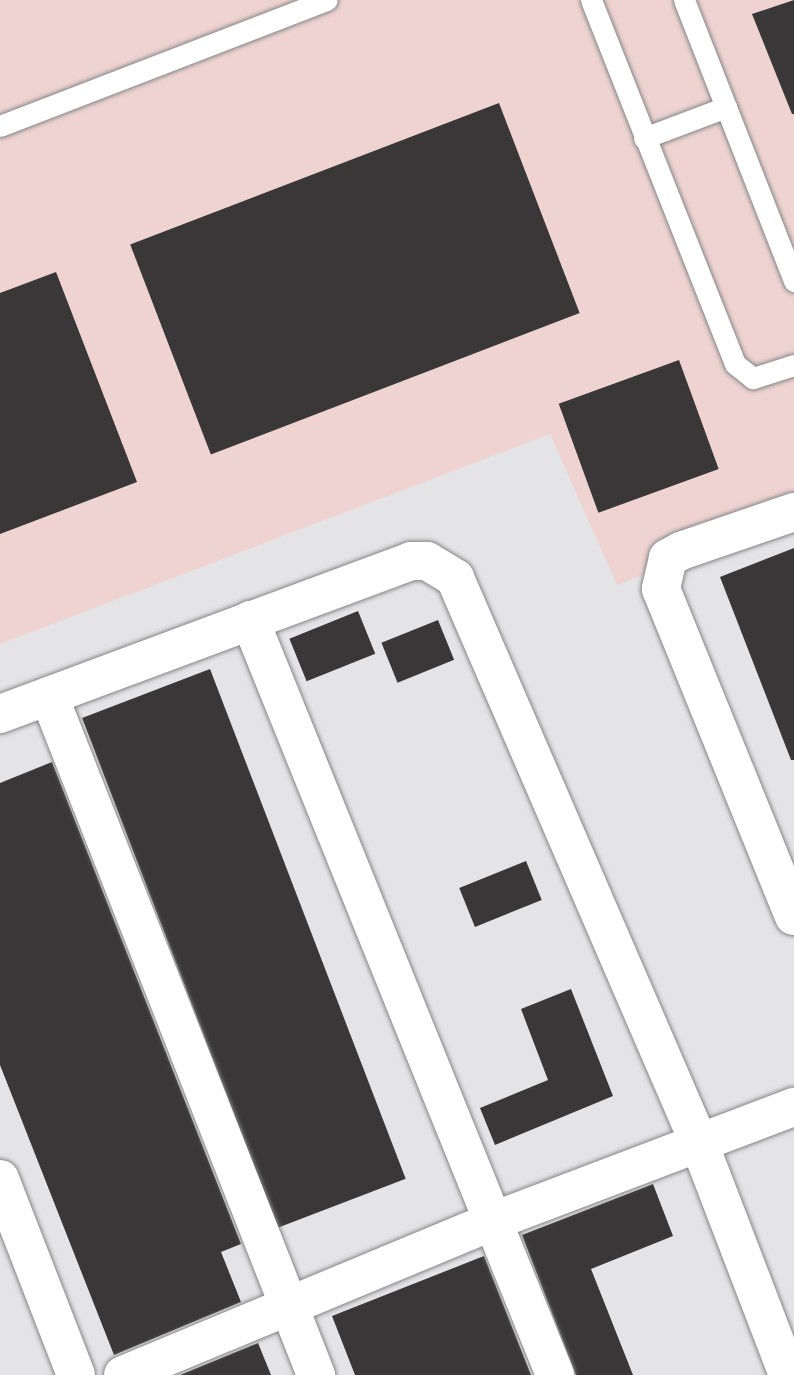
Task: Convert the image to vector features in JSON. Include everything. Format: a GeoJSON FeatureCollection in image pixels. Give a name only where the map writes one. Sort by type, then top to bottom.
{"type":"FeatureCollection","features":[{"type":"Feature","properties":{"kind":"street"},"geometry":{"type":"LineString","coordinates":[[794,512],[681,551],[668,558],[661,589],[794,916]]}},
{"type":"Feature","properties":{"kind":"street"},"geometry":{"type":"LineString","coordinates":[[0,714],[411,561],[427,561],[455,578],[699,1143],[788,1375]]}},
{"type":"Feature","properties":{"kind":"street"},"geometry":{"type":"LineString","coordinates":[[250,620],[496,1220],[555,1375]]}},
{"type":"Feature","properties":{"kind":"street"},"geometry":{"type":"LineString","coordinates":[[49,696],[316,1375]]}},
{"type":"Feature","properties":{"kind":"street"},"geometry":{"type":"LineString","coordinates":[[123,1375],[496,1220],[794,1107]]}},
{"type":"Feature","properties":{"kind":"street"},"geometry":{"type":"LineString","coordinates":[[0,1179],[76,1375]]}},
{"type":"Feature","properties":{"kind":"lane"},"geometry":{"type":"LineString","coordinates":[[0,126],[327,0]]}},
{"type":"Feature","properties":{"kind":"lane"},"geometry":{"type":"LineString","coordinates":[[592,0],[735,365],[753,378],[794,365]]}},
{"type":"Feature","properties":{"kind":"lane"},"geometry":{"type":"LineString","coordinates":[[684,0],[794,281]]}},
{"type":"Feature","properties":{"kind":"lane"},"geometry":{"type":"LineString","coordinates":[[644,138],[726,107]]}},
{"type":"Feature","properties":{"kind":"shaded area"},"geometry":{"type":"Polygon","coordinates":[[[0,0],[794,0],[794,516],[617,585],[550,434],[0,644],[0,0]]]}},
{"type":"Feature","properties":{"kind":"building"},"geometry":{"type":"Polygon","coordinates":[[[794,0],[794,114],[792,114],[752,14],[794,0]]]}},
{"type":"Feature","properties":{"kind":"building"},"geometry":{"type":"Polygon","coordinates":[[[499,103],[580,313],[211,455],[130,245],[499,103]]]}},
{"type":"Feature","properties":{"kind":"building"},"geometry":{"type":"Polygon","coordinates":[[[56,272],[137,482],[0,534],[0,293],[56,272]]]}},
{"type":"Feature","properties":{"kind":"building"},"geometry":{"type":"Polygon","coordinates":[[[679,360],[719,469],[598,513],[559,404],[679,360]]]}},
{"type":"Feature","properties":{"kind":"building"},"geometry":{"type":"Polygon","coordinates":[[[794,548],[794,760],[791,760],[720,577],[794,548]]]}},
{"type":"Feature","properties":{"kind":"building"},"geometry":{"type":"Polygon","coordinates":[[[358,611],[375,654],[307,681],[289,639],[358,611]]]}},
{"type":"Feature","properties":{"kind":"building"},"geometry":{"type":"Polygon","coordinates":[[[438,620],[454,660],[398,683],[381,643],[438,620]]]}},
{"type":"Feature","properties":{"kind":"building"},"geometry":{"type":"Polygon","coordinates":[[[210,669],[406,1179],[278,1228],[82,718],[210,669]]]}},
{"type":"Feature","properties":{"kind":"building"},"geometry":{"type":"Polygon","coordinates":[[[52,762],[241,1244],[221,1252],[241,1302],[114,1355],[0,1065],[0,783],[52,762]]]}},
{"type":"Feature","properties":{"kind":"building"},"geometry":{"type":"Polygon","coordinates":[[[526,861],[542,900],[475,927],[459,888],[526,861]]]}},
{"type":"Feature","properties":{"kind":"building"},"geometry":{"type":"Polygon","coordinates":[[[571,989],[613,1096],[495,1145],[480,1108],[548,1080],[521,1009],[571,989]]]}},
{"type":"Feature","properties":{"kind":"building"},"geometry":{"type":"Polygon","coordinates":[[[653,1184],[673,1236],[591,1269],[633,1375],[576,1375],[522,1235],[653,1184]]]}},
{"type":"Feature","properties":{"kind":"building"},"geometry":{"type":"Polygon","coordinates":[[[484,1256],[531,1375],[355,1375],[332,1316],[484,1256]]]}},
{"type":"Feature","properties":{"kind":"building"},"geometry":{"type":"Polygon","coordinates":[[[258,1343],[271,1375],[180,1375],[258,1343]]]}}]}
